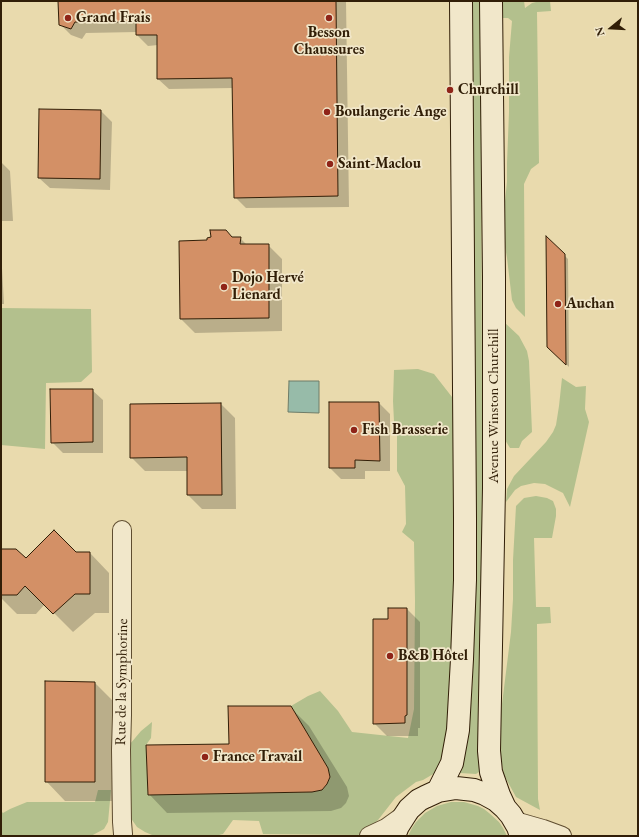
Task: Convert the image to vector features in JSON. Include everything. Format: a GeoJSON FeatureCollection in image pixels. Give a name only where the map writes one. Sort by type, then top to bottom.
{"type":"FeatureCollection","features":[{"type":"Feature","properties":{"kind":"main road","name":"Avenue Winston Churchill"},"geometry":{"type":"LineString","coordinates":[[438,791],[452,763],[458,730],[462,659],[466,518],[461,1]]}},
{"type":"Feature","properties":{"kind":"main road","name":"Avenue Winston Churchill"},"geometry":{"type":"LineString","coordinates":[[491,1],[494,269],[494,488],[489,751],[493,777],[499,795],[514,822]]}},
{"type":"Feature","properties":{"kind":"main road"},"geometry":{"type":"LineString","coordinates":[[394,836],[398,826],[409,809],[420,800],[438,791],[456,788],[474,790],[491,797],[514,822]]}},
{"type":"Feature","properties":{"kind":"street","name":"Rue de la Symphorine"},"geometry":{"type":"LineString","coordinates":[[122,530],[122,715],[120,750],[122,835]]}},
{"type":"Feature","properties":{"kind":"street"},"geometry":{"type":"LineString","coordinates":[[369,836],[386,828],[405,815]]}},
{"type":"Feature","properties":{"kind":"street"},"geometry":{"type":"LineString","coordinates":[[514,822],[543,829],[562,836]]}},
{"type":"Feature","properties":{"kind":"shaded area"},"geometry":{"type":"Polygon","coordinates":[[[471,1],[480,1],[482,409],[484,491],[479,772],[476,774],[460,773],[458,770],[468,741],[475,619],[473,41],[471,1]]]}},
{"type":"Feature","properties":{"kind":"shaded area"},"geometry":{"type":"Polygon","coordinates":[[[501,1],[524,1],[525,8],[532,3],[550,1],[551,11],[537,12],[539,163],[531,169],[524,184],[525,317],[516,308],[512,300],[502,229],[507,182],[509,57],[512,21],[508,18],[501,18],[501,1]]]}},
{"type":"Feature","properties":{"kind":"shaded area"},"geometry":{"type":"Polygon","coordinates":[[[1,308],[91,309],[92,372],[81,382],[46,383],[45,449],[1,445],[1,308]]]}},
{"type":"Feature","properties":{"kind":"shaded area"},"geometry":{"type":"Polygon","coordinates":[[[504,322],[519,336],[527,351],[529,361],[532,432],[522,441],[519,448],[510,448],[505,440],[504,322]]]}},
{"type":"Feature","properties":{"kind":"shaded area"},"geometry":{"type":"Polygon","coordinates":[[[418,369],[434,374],[452,397],[458,459],[452,673],[448,744],[441,766],[435,773],[416,782],[396,797],[368,830],[358,835],[263,834],[259,821],[233,820],[223,834],[215,836],[152,835],[145,832],[137,827],[130,817],[130,744],[141,731],[152,722],[151,738],[146,745],[148,795],[312,792],[322,790],[330,777],[328,768],[291,706],[320,691],[338,711],[352,732],[408,738],[414,709],[414,542],[402,532],[406,524],[405,486],[397,471],[397,430],[394,422],[393,401],[394,370],[418,369]]]}},
{"type":"Feature","properties":{"kind":"shaded area"},"geometry":{"type":"Polygon","coordinates":[[[562,378],[576,387],[586,386],[585,409],[589,422],[570,507],[563,493],[545,484],[534,483],[521,486],[515,490],[506,502],[507,489],[514,476],[546,442],[553,432],[556,425],[562,378]]]}},
{"type":"Feature","properties":{"kind":"shaded area"},"geometry":{"type":"Polygon","coordinates":[[[289,381],[319,381],[319,413],[288,412],[289,381]]]}},
{"type":"Feature","properties":{"kind":"shaded area"},"geometry":{"type":"Polygon","coordinates":[[[536,496],[553,501],[556,509],[552,538],[534,538],[536,607],[550,607],[551,623],[537,624],[538,799],[540,810],[516,797],[504,775],[499,748],[499,728],[511,632],[516,506],[524,498],[536,496]]]}},
{"type":"Feature","properties":{"kind":"shaded area"},"geometry":{"type":"Polygon","coordinates":[[[98,790],[111,790],[108,822],[104,829],[91,836],[1,836],[1,811],[3,813],[27,802],[95,802],[98,790]]]}},
{"type":"Feature","properties":{"kind":"shaded area"},"geometry":{"type":"Polygon","coordinates":[[[451,802],[464,802],[484,809],[499,822],[507,836],[408,836],[416,822],[425,813],[437,806],[451,802]]]}},
{"type":"Feature","properties":{"kind":"building"},"geometry":{"type":"Polygon","coordinates":[[[58,1],[336,1],[338,196],[234,198],[232,78],[157,79],[157,35],[136,35],[136,22],[75,22],[71,29],[59,25],[58,1]]]}},
{"type":"Feature","properties":{"kind":"building"},"geometry":{"type":"Polygon","coordinates":[[[39,109],[101,110],[100,179],[38,178],[39,109]]]}},
{"type":"Feature","properties":{"kind":"building","name":"Dojo Hervé Lienard"},"geometry":{"type":"Polygon","coordinates":[[[210,230],[226,230],[232,237],[241,237],[240,244],[269,244],[269,318],[180,319],[179,241],[207,240],[207,238],[211,237],[210,230]]]}},
{"type":"Feature","properties":{"kind":"building"},"geometry":{"type":"Polygon","coordinates":[[[546,236],[565,254],[566,365],[547,347],[546,236]]]}},
{"type":"Feature","properties":{"kind":"building"},"geometry":{"type":"Polygon","coordinates":[[[50,389],[93,389],[93,442],[51,443],[50,389]]]}},
{"type":"Feature","properties":{"kind":"building","name":"Fish Brasserie"},"geometry":{"type":"Polygon","coordinates":[[[329,402],[379,402],[380,461],[355,460],[355,468],[329,468],[329,402]]]}},
{"type":"Feature","properties":{"kind":"building"},"geometry":{"type":"Polygon","coordinates":[[[221,403],[222,495],[187,495],[187,457],[130,458],[130,404],[221,403]]]}},
{"type":"Feature","properties":{"kind":"building"},"geometry":{"type":"Polygon","coordinates":[[[54,530],[76,552],[90,552],[90,594],[75,594],[53,614],[25,586],[17,595],[1,595],[1,549],[16,549],[26,558],[54,530]]]}},
{"type":"Feature","properties":{"kind":"building","name":"B&B Hôtel"},"geometry":{"type":"Polygon","coordinates":[[[388,608],[407,608],[407,715],[405,716],[405,723],[373,724],[373,619],[388,619],[388,608]]]}},
{"type":"Feature","properties":{"kind":"building"},"geometry":{"type":"Polygon","coordinates":[[[45,681],[95,682],[95,782],[45,782],[45,681]]]}},
{"type":"Feature","properties":{"kind":"building","name":"France Travail"},"geometry":{"type":"Polygon","coordinates":[[[228,706],[291,706],[328,768],[330,777],[322,790],[312,792],[148,795],[146,745],[229,744],[228,706]]]}},
{"type":"Feature","properties":{"kind":"place","name":"Grand Frais"},"geometry":{"type":"Point","coordinates":[68,18]}},
{"type":"Feature","properties":{"kind":"place","name":"Besson Chaussures"},"geometry":{"type":"Point","coordinates":[329,18]}},
{"type":"Feature","properties":{"kind":"place","name":"Churchill"},"geometry":{"type":"Point","coordinates":[450,90]}},
{"type":"Feature","properties":{"kind":"place","name":"Boulangerie Ange"},"geometry":{"type":"Point","coordinates":[327,112]}},
{"type":"Feature","properties":{"kind":"place","name":"Saint-Maclou"},"geometry":{"type":"Point","coordinates":[330,164]}},
{"type":"Feature","properties":{"kind":"place","name":"Dojo Hervé Lienard"},"geometry":{"type":"Point","coordinates":[224,287]}},
{"type":"Feature","properties":{"kind":"place","name":"Auchan"},"geometry":{"type":"Point","coordinates":[558,304]}},
{"type":"Feature","properties":{"kind":"place","name":"Fish Brasserie"},"geometry":{"type":"Point","coordinates":[354,430]}},
{"type":"Feature","properties":{"kind":"place","name":"B&B Hôtel"},"geometry":{"type":"Point","coordinates":[390,656]}},
{"type":"Feature","properties":{"kind":"place","name":"France Travail"},"geometry":{"type":"Point","coordinates":[205,757]}}]}
